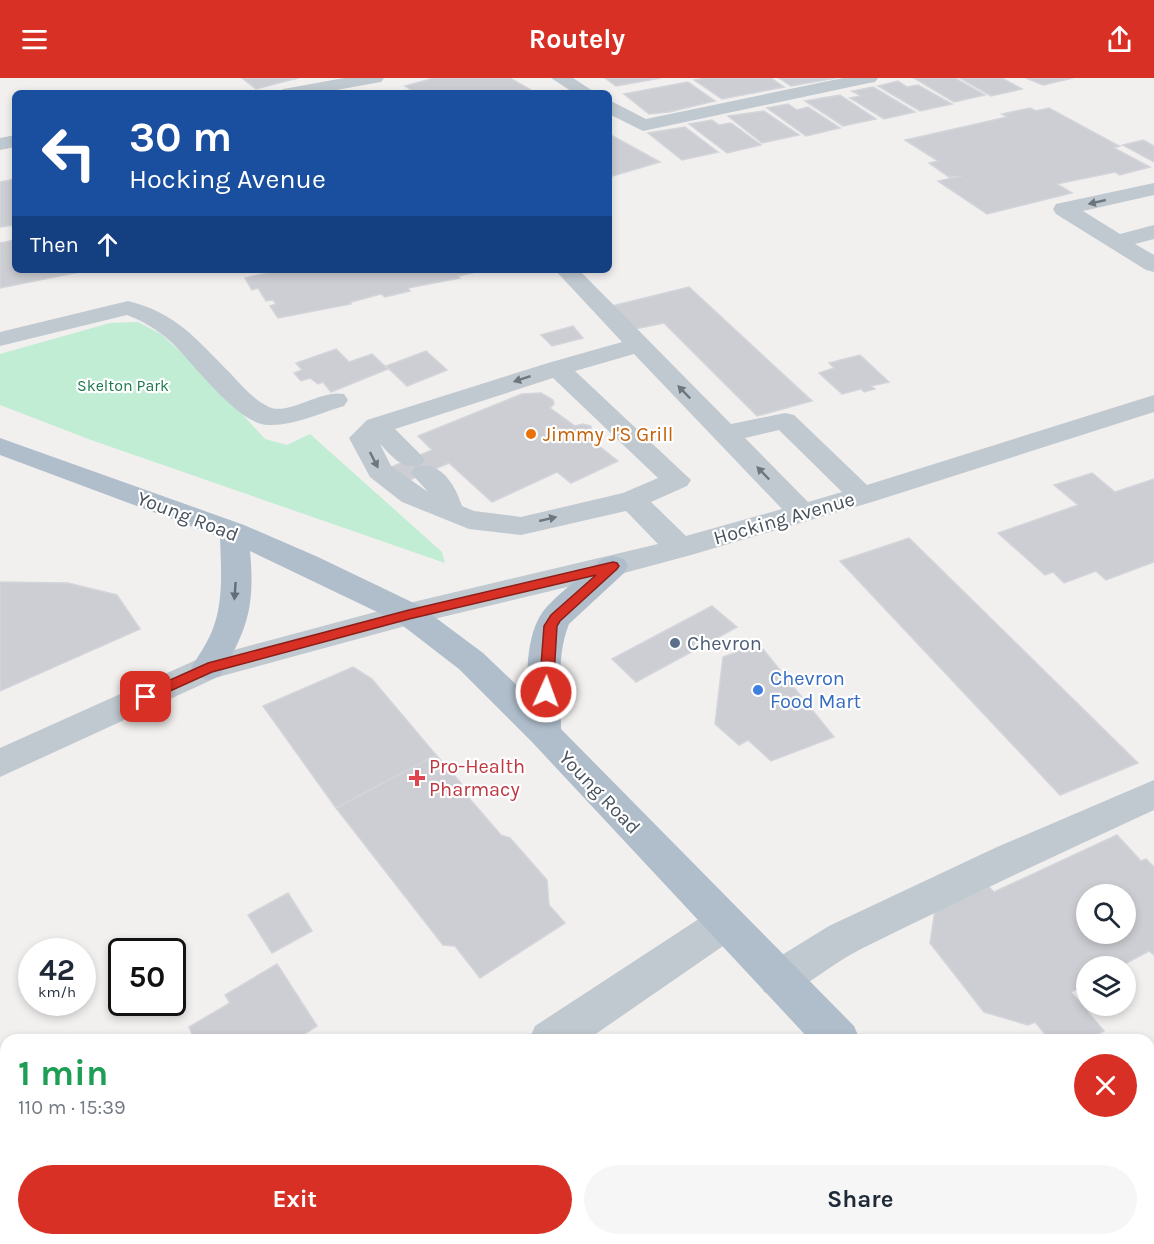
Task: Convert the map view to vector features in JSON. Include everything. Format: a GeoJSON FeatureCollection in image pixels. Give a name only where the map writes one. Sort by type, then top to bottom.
{"type":"FeatureCollection","features":[{"type":"Feature","properties":{"kind":"main road","name":"Young Road"},"geometry":{"type":"LineString","coordinates":[[0,446],[234,532],[307,564],[409,614],[471,661],[544,733],[833,1034]]}},
{"type":"Feature","properties":{"kind":"main road"},"geometry":{"type":"LineString","coordinates":[[208,668],[224,640],[233,616],[237,564],[234,532]]}},
{"type":"Feature","properties":{"kind":"main road"},"geometry":{"type":"LineString","coordinates":[[544,733],[547,651],[551,626],[555,618],[613,566]]}},
{"type":"Feature","properties":{"kind":"street"},"geometry":{"type":"LineString","coordinates":[[560,78],[582,90]]}},
{"type":"Feature","properties":{"kind":"street"},"geometry":{"type":"LineString","coordinates":[[612,108],[643,124],[870,78]]}},
{"type":"Feature","properties":{"kind":"street"},"geometry":{"type":"LineString","coordinates":[[305,90],[365,79]]}},
{"type":"Feature","properties":{"kind":"street"},"geometry":{"type":"LineString","coordinates":[[1154,189],[1064,209],[1154,265]]}},
{"type":"Feature","properties":{"kind":"street"},"geometry":{"type":"LineString","coordinates":[[1117,242],[1154,232]]}},
{"type":"Feature","properties":{"kind":"street"},"geometry":{"type":"LineString","coordinates":[[569,273],[802,513]]}},
{"type":"Feature","properties":{"kind":"street"},"geometry":{"type":"LineString","coordinates":[[0,339],[128,308],[150,315],[178,335],[244,403],[267,417],[289,415],[335,399]]}},
{"type":"Feature","properties":{"kind":"street"},"geometry":{"type":"LineString","coordinates":[[557,368],[677,480],[632,500],[521,526],[469,520],[412,496],[380,471],[363,438],[377,426],[557,368],[639,345]]}},
{"type":"Feature","properties":{"kind":"street","name":"Hocking Avenue"},"geometry":{"type":"LineString","coordinates":[[0,763],[208,668],[409,614],[680,548],[862,496],[1154,403]]}},
{"type":"Feature","properties":{"kind":"street"},"geometry":{"type":"LineString","coordinates":[[725,434],[784,421],[862,496]]}},
{"type":"Feature","properties":{"kind":"street"},"geometry":{"type":"LineString","coordinates":[[377,426],[442,490],[450,512]]}},
{"type":"Feature","properties":{"kind":"street"},"geometry":{"type":"LineString","coordinates":[[632,500],[680,548]]}},
{"type":"Feature","properties":{"kind":"street"},"geometry":{"type":"LineString","coordinates":[[779,979],[843,938],[1010,858],[1154,794]]}},
{"type":"Feature","properties":{"kind":"street"},"geometry":{"type":"LineString","coordinates":[[559,1034],[725,923]]}},
{"type":"Feature","properties":{"kind":"green space","name":"Skelton Park"},"geometry":{"type":"Polygon","coordinates":[[[138,322],[161,334],[213,382],[265,439],[287,445],[310,434],[442,552],[445,563],[91,440],[0,405],[0,354],[110,323],[138,322]]]}},
{"type":"Feature","properties":{"kind":"building"},"geometry":{"type":"Polygon","coordinates":[[[242,78],[298,78],[256,89],[242,78]]]}},
{"type":"Feature","properties":{"kind":"building"},"geometry":{"type":"Polygon","coordinates":[[[434,78],[510,78],[531,90],[411,90],[405,86],[434,78]]]}},
{"type":"Feature","properties":{"kind":"building"},"geometry":{"type":"Polygon","coordinates":[[[605,78],[661,78],[616,86],[605,78]]]}},
{"type":"Feature","properties":{"kind":"building"},"geometry":{"type":"Polygon","coordinates":[[[771,78],[784,87],[722,99],[694,80],[771,78]]]}},
{"type":"Feature","properties":{"kind":"building"},"geometry":{"type":"Polygon","coordinates":[[[779,78],[836,78],[791,86],[779,78]]]}},
{"type":"Feature","properties":{"kind":"building"},"geometry":{"type":"Polygon","coordinates":[[[914,78],[955,78],[985,95],[954,102],[914,78]]]}},
{"type":"Feature","properties":{"kind":"building"},"geometry":{"type":"Polygon","coordinates":[[[960,78],[1002,78],[1022,89],[991,96],[960,78]]]}},
{"type":"Feature","properties":{"kind":"building"},"geometry":{"type":"Polygon","coordinates":[[[1026,78],[1073,78],[1043,85],[1026,78]]]}},
{"type":"Feature","properties":{"kind":"building"},"geometry":{"type":"Polygon","coordinates":[[[898,81],[907,87],[918,85],[952,104],[920,111],[878,86],[898,81]]]}},
{"type":"Feature","properties":{"kind":"building"},"geometry":{"type":"Polygon","coordinates":[[[688,82],[715,101],[669,112],[649,114],[624,94],[688,82]]]}},
{"type":"Feature","properties":{"kind":"building"},"geometry":{"type":"Polygon","coordinates":[[[873,87],[915,112],[884,119],[850,98],[861,96],[852,91],[873,87]]]}},
{"type":"Feature","properties":{"kind":"building"},"geometry":{"type":"Polygon","coordinates":[[[840,95],[876,119],[843,126],[805,101],[840,95]]]}},
{"type":"Feature","properties":{"kind":"building"},"geometry":{"type":"Polygon","coordinates":[[[788,104],[797,110],[808,107],[840,128],[806,136],[767,108],[788,104]]]}},
{"type":"Feature","properties":{"kind":"building"},"geometry":{"type":"Polygon","coordinates":[[[1030,108],[1036,111],[1049,108],[1120,146],[1114,148],[1150,167],[1120,175],[1115,172],[1057,184],[1072,193],[987,214],[938,181],[962,176],[949,177],[929,163],[938,161],[905,140],[1007,117],[1002,114],[1030,108]]]}},
{"type":"Feature","properties":{"kind":"building"},"geometry":{"type":"Polygon","coordinates":[[[764,111],[799,135],[762,143],[728,116],[764,111]]]}},
{"type":"Feature","properties":{"kind":"building"},"geometry":{"type":"Polygon","coordinates":[[[712,120],[719,125],[731,123],[761,145],[727,153],[689,124],[712,120]]]}},
{"type":"Feature","properties":{"kind":"building"},"geometry":{"type":"Polygon","coordinates":[[[685,127],[718,152],[682,160],[648,133],[685,127]]]}},
{"type":"Feature","properties":{"kind":"building"},"geometry":{"type":"Polygon","coordinates":[[[612,136],[660,162],[612,176],[612,136]]]}},
{"type":"Feature","properties":{"kind":"building"},"geometry":{"type":"Polygon","coordinates":[[[1143,140],[1154,146],[1154,162],[1123,145],[1143,140]]]}},
{"type":"Feature","properties":{"kind":"building"},"geometry":{"type":"Polygon","coordinates":[[[12,180],[12,225],[0,227],[0,182],[12,180]]]}},
{"type":"Feature","properties":{"kind":"building"},"geometry":{"type":"Polygon","coordinates":[[[12,241],[12,273],[74,273],[0,288],[0,243],[12,241]]]}},
{"type":"Feature","properties":{"kind":"building"},"geometry":{"type":"Polygon","coordinates":[[[268,273],[472,273],[458,276],[460,278],[408,288],[410,291],[385,297],[381,294],[351,302],[351,304],[278,318],[270,306],[276,304],[273,300],[266,301],[258,288],[252,290],[245,278],[268,273]]]}},
{"type":"Feature","properties":{"kind":"building"},"geometry":{"type":"Polygon","coordinates":[[[689,287],[812,401],[757,416],[664,323],[630,330],[608,307],[689,287]]]}},
{"type":"Feature","properties":{"kind":"building"},"geometry":{"type":"Polygon","coordinates":[[[573,326],[583,338],[552,346],[541,335],[573,326]]]}},
{"type":"Feature","properties":{"kind":"building"},"geometry":{"type":"Polygon","coordinates":[[[336,349],[349,362],[372,354],[388,369],[331,392],[323,382],[318,384],[310,378],[301,381],[294,373],[302,370],[296,363],[336,349]]]}},
{"type":"Feature","properties":{"kind":"building"},"geometry":{"type":"Polygon","coordinates":[[[426,351],[447,370],[407,386],[386,366],[426,351]]]}},
{"type":"Feature","properties":{"kind":"building"},"geometry":{"type":"Polygon","coordinates":[[[860,355],[889,382],[871,386],[875,389],[864,392],[861,389],[842,394],[819,373],[834,368],[829,363],[860,355]]]}},
{"type":"Feature","properties":{"kind":"building"},"geometry":{"type":"Polygon","coordinates":[[[541,393],[553,400],[554,404],[550,408],[575,426],[583,424],[591,426],[591,431],[585,435],[618,461],[571,483],[557,472],[492,502],[449,463],[400,484],[384,470],[432,450],[418,436],[522,394],[541,393]]]}},
{"type":"Feature","properties":{"kind":"building"},"geometry":{"type":"Polygon","coordinates":[[[1092,473],[1115,492],[1154,479],[1154,562],[1106,580],[1096,571],[1064,583],[1053,572],[1045,575],[998,533],[1078,505],[1054,485],[1092,473]]]}},
{"type":"Feature","properties":{"kind":"building"},"geometry":{"type":"Polygon","coordinates":[[[909,538],[1138,763],[1060,795],[840,561],[909,538]]]}},
{"type":"Feature","properties":{"kind":"building"},"geometry":{"type":"Polygon","coordinates":[[[0,582],[68,583],[117,595],[140,629],[0,691],[0,582]]]}},
{"type":"Feature","properties":{"kind":"building","name":"Chevron"},"geometry":{"type":"Polygon","coordinates":[[[712,606],[737,627],[636,682],[612,659],[712,606]]]}},
{"type":"Feature","properties":{"kind":"building","name":"Chevron Food Mart"},"geometry":{"type":"Polygon","coordinates":[[[748,648],[751,652],[763,649],[834,737],[771,761],[748,740],[739,745],[715,724],[723,657],[748,648]]]}},
{"type":"Feature","properties":{"kind":"building"},"geometry":{"type":"Polygon","coordinates":[[[353,667],[372,679],[436,755],[336,808],[263,706],[353,667]]]}},
{"type":"Feature","properties":{"kind":"building"},"geometry":{"type":"Polygon","coordinates":[[[436,755],[461,783],[462,790],[501,835],[510,838],[547,880],[549,905],[565,923],[480,978],[455,946],[443,945],[336,808],[436,755]]]}},
{"type":"Feature","properties":{"kind":"building"},"geometry":{"type":"Polygon","coordinates":[[[1117,835],[1141,861],[1146,859],[1154,867],[1154,955],[1149,951],[1136,958],[1136,956],[1076,956],[1076,989],[1071,992],[1076,998],[1076,1016],[1091,1016],[1104,1031],[1098,1034],[1045,1034],[1035,1022],[1028,1025],[984,1012],[930,943],[935,910],[989,887],[994,892],[1117,835]]]}},
{"type":"Feature","properties":{"kind":"building"},"geometry":{"type":"Polygon","coordinates":[[[288,893],[312,931],[272,953],[248,915],[288,893]]]}},
{"type":"Feature","properties":{"kind":"building"},"geometry":{"type":"Polygon","coordinates":[[[277,964],[317,1026],[304,1034],[192,1034],[189,1027],[230,1003],[225,995],[277,964]]]}},
{"type":"Feature","properties":{"kind":"place","name":"Jimmy J'S Grill"},"geometry":{"type":"Point","coordinates":[531,434]}},
{"type":"Feature","properties":{"kind":"place","name":"Chevron"},"geometry":{"type":"Point","coordinates":[675,643]}},
{"type":"Feature","properties":{"kind":"place","name":"Chevron Food Mart"},"geometry":{"type":"Point","coordinates":[758,690]}},
{"type":"Feature","properties":{"kind":"place","name":"Pro-Health Pharmacy"},"geometry":{"type":"Point","coordinates":[417,778]}},
{"type":"Feature","properties":{"kind":"route"},"geometry":{"type":"LineString","coordinates":[[146,697],[208,668],[409,614],[613,566],[555,618],[551,626],[547,651],[546,692]]}}]}
